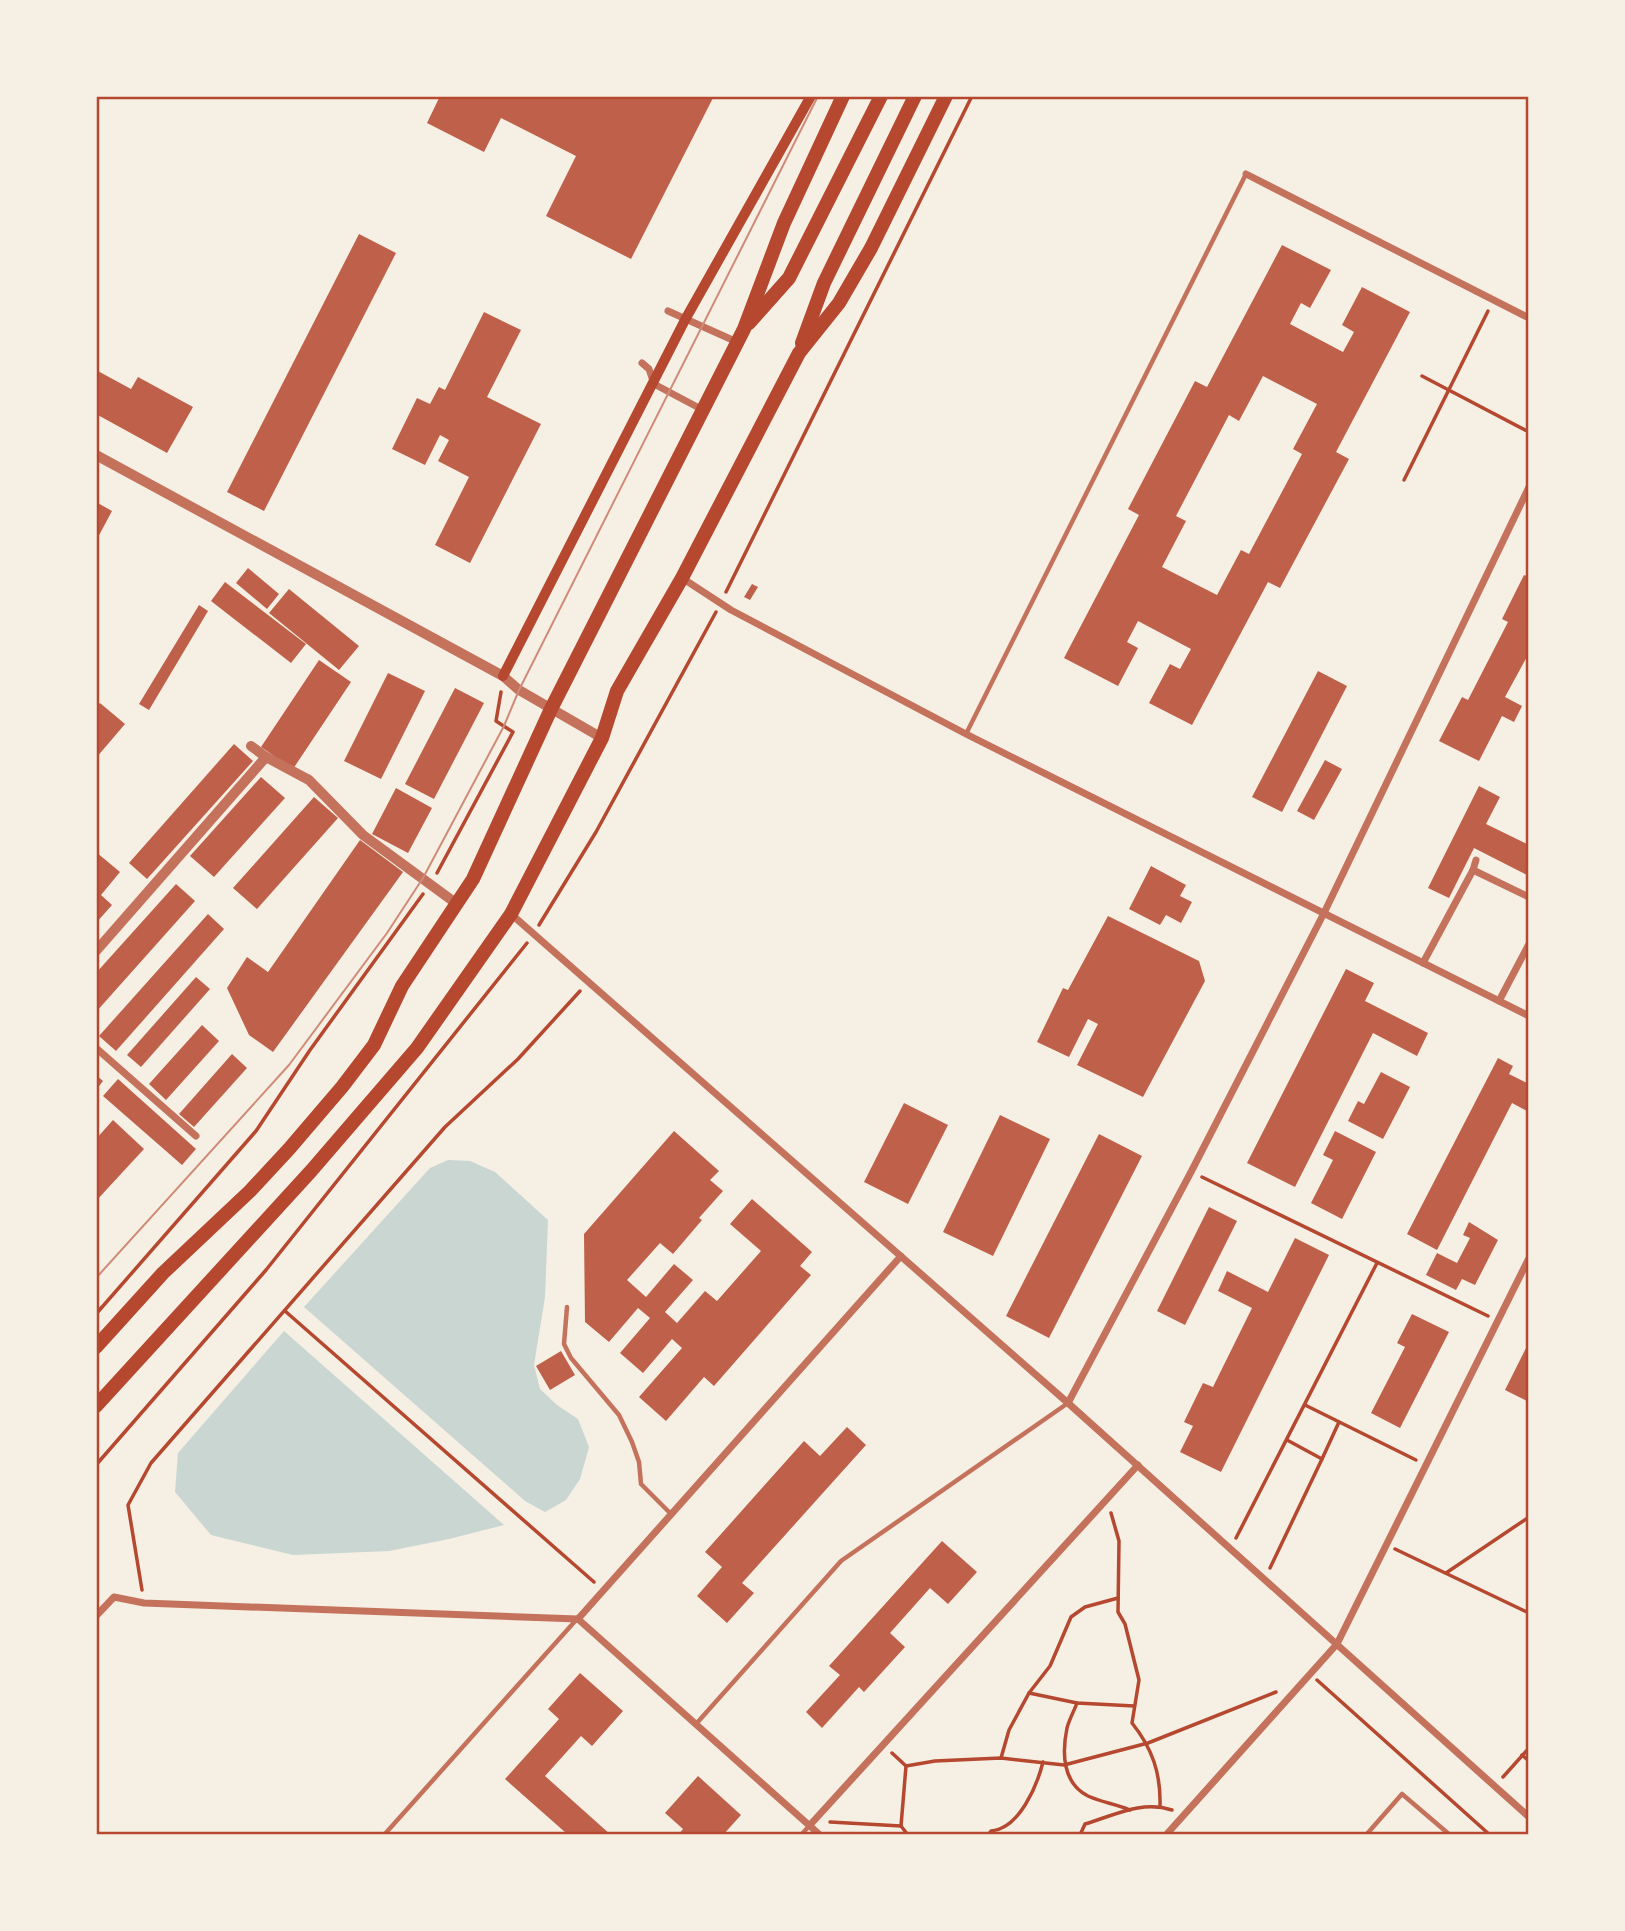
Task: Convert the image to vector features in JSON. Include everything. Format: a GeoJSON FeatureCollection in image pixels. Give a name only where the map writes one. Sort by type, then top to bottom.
{"type":"FeatureCollection","features":[{"type":"Feature","properties":{"kind":"highway"},"geometry":{"type":"LineString","coordinates":[[96,1348],[163,1273],[250,1191],[342,1087],[374,1045],[402,986],[473,879],[551,709],[740,336],[784,223],[843,96]]}},
{"type":"Feature","properties":{"kind":"highway"},"geometry":{"type":"LineString","coordinates":[[740,336],[789,278],[881,96]]}},
{"type":"Feature","properties":{"kind":"highway"},"geometry":{"type":"LineString","coordinates":[[96,1406],[311,1171],[417,1048],[511,914],[602,738],[617,691],[682,578],[799,353],[824,282],[915,96]]}},
{"type":"Feature","properties":{"kind":"highway"},"geometry":{"type":"LineString","coordinates":[[799,353],[839,303],[871,248],[946,96]]}},
{"type":"Feature","properties":{"kind":"main road"},"geometry":{"type":"LineString","coordinates":[[503,676],[654,384],[685,318],[811,96]]}},
{"type":"Feature","properties":{"kind":"street"},"geometry":{"type":"LineString","coordinates":[[1246,174],[1529,318]]}},
{"type":"Feature","properties":{"kind":"street"},"geometry":{"type":"LineString","coordinates":[[667,311],[740,336]]}},
{"type":"Feature","properties":{"kind":"street"},"geometry":{"type":"LineString","coordinates":[[642,363],[649,369],[654,384],[702,410]]}},
{"type":"Feature","properties":{"kind":"street"},"geometry":{"type":"LineString","coordinates":[[96,455],[503,676],[519,691],[602,738]]}},
{"type":"Feature","properties":{"kind":"street"},"geometry":{"type":"LineString","coordinates":[[1068,1402],[1191,1172],[1324,913],[1529,487]]}},
{"type":"Feature","properties":{"kind":"street"},"geometry":{"type":"LineString","coordinates":[[682,578],[731,610],[966,734],[1529,1016]]}},
{"type":"Feature","properties":{"kind":"street"},"geometry":{"type":"LineString","coordinates":[[251,746],[309,780],[363,835],[457,904]]}},
{"type":"Feature","properties":{"kind":"street"},"geometry":{"type":"LineString","coordinates":[[96,951],[266,757]]}},
{"type":"Feature","properties":{"kind":"street"},"geometry":{"type":"LineString","coordinates":[[1423,963],[1476,860]]}},
{"type":"Feature","properties":{"kind":"street"},"geometry":{"type":"LineString","coordinates":[[1473,870],[1529,897]]}},
{"type":"Feature","properties":{"kind":"street"},"geometry":{"type":"LineString","coordinates":[[511,914],[1068,1402],[1529,1817]]}},
{"type":"Feature","properties":{"kind":"street"},"geometry":{"type":"LineString","coordinates":[[1499,1001],[1529,944]]}},
{"type":"Feature","properties":{"kind":"street"},"geometry":{"type":"LineString","coordinates":[[96,1048],[196,1136]]}},
{"type":"Feature","properties":{"kind":"street"},"geometry":{"type":"LineString","coordinates":[[578,1619],[901,1256]]}},
{"type":"Feature","properties":{"kind":"street"},"geometry":{"type":"LineString","coordinates":[[1166,1835],[1337,1644],[1529,1258]]}},
{"type":"Feature","properties":{"kind":"street"},"geometry":{"type":"LineString","coordinates":[[812,1823],[1138,1465]]}},
{"type":"Feature","properties":{"kind":"street"},"geometry":{"type":"LineString","coordinates":[[96,1616],[114,1597],[144,1602],[578,1619],[812,1823],[820,1835]]}},
{"type":"Feature","properties":{"kind":"lane"},"geometry":{"type":"LineString","coordinates":[[966,734],[1246,174]]}},
{"type":"Feature","properties":{"kind":"lane"},"geometry":{"type":"LineString","coordinates":[[567,1307],[564,1343],[571,1358],[619,1415],[639,1462],[641,1484],[671,1514]]}},
{"type":"Feature","properties":{"kind":"lane"},"geometry":{"type":"LineString","coordinates":[[696,1724],[841,1562],[1068,1402]]}},
{"type":"Feature","properties":{"kind":"lane"},"geometry":{"type":"LineString","coordinates":[[384,1835],[578,1619]]}},
{"type":"Feature","properties":{"kind":"lane"},"geometry":{"type":"LineString","coordinates":[[1366,1835],[1402,1794],[1450,1835]]}},
{"type":"Feature","properties":{"kind":"lane"},"geometry":{"type":"LineString","coordinates":[[801,1835],[812,1823]]}},
{"type":"Feature","properties":{"kind":"path"},"geometry":{"type":"LineString","coordinates":[[1404,480],[1493,300]]}},
{"type":"Feature","properties":{"kind":"path"},"geometry":{"type":"LineString","coordinates":[[1422,376],[1529,432]]}},
{"type":"Feature","properties":{"kind":"path"},"geometry":{"type":"LineString","coordinates":[[96,1314],[256,1131],[310,1050],[431,884],[513,732],[496,722],[503,676]]}},
{"type":"Feature","properties":{"kind":"path"},"geometry":{"type":"LineString","coordinates":[[144,1602],[128,1505],[151,1463],[445,1127],[518,1059],[588,982]]}},
{"type":"Feature","properties":{"kind":"path"},"geometry":{"type":"LineString","coordinates":[[1191,1172],[1497,1321]]}},
{"type":"Feature","properties":{"kind":"path"},"geometry":{"type":"LineString","coordinates":[[1231,1549],[1377,1263]]}},
{"type":"Feature","properties":{"kind":"path"},"geometry":{"type":"LineString","coordinates":[[285,1311],[603,1591]]}},
{"type":"Feature","properties":{"kind":"path"},"geometry":{"type":"LineString","coordinates":[[1305,1405],[1426,1465]]}},
{"type":"Feature","properties":{"kind":"path"},"geometry":{"type":"LineString","coordinates":[[1264,1579],[1339,1422]]}},
{"type":"Feature","properties":{"kind":"path"},"geometry":{"type":"LineString","coordinates":[[1287,1440],[1322,1459]]}},
{"type":"Feature","properties":{"kind":"path"},"geometry":{"type":"LineString","coordinates":[[1107,1498],[1119,1541],[1118,1612],[1125,1624],[1139,1680],[1132,1723],[1148,1743],[1161,1783],[1160,1806]]}},
{"type":"Feature","properties":{"kind":"path"},"geometry":{"type":"LineString","coordinates":[[1446,1573],[1529,1517]]}},
{"type":"Feature","properties":{"kind":"path"},"geometry":{"type":"LineString","coordinates":[[1387,1545],[1529,1613]]}},
{"type":"Feature","properties":{"kind":"path"},"geometry":{"type":"LineString","coordinates":[[1001,1758],[1009,1730],[1029,1693],[1050,1666],[1071,1617],[1085,1606],[1118,1598]]}},
{"type":"Feature","properties":{"kind":"path"},"geometry":{"type":"LineString","coordinates":[[1311,1674],[1490,1835]]}},
{"type":"Feature","properties":{"kind":"path"},"geometry":{"type":"LineString","coordinates":[[906,1766],[935,1761],[1001,1758],[1064,1765],[1148,1743],[1284,1689]]}},
{"type":"Feature","properties":{"kind":"path"},"geometry":{"type":"LineString","coordinates":[[1029,1693],[1077,1703],[1134,1706]]}},
{"type":"Feature","properties":{"kind":"path"},"geometry":{"type":"LineString","coordinates":[[1077,1703],[1073,1717],[1067,1725],[1064,1765],[1070,1779],[1086,1795],[1130,1810]]}},
{"type":"Feature","properties":{"kind":"path"},"geometry":{"type":"LineString","coordinates":[[883,1745],[906,1766]]}},
{"type":"Feature","properties":{"kind":"path"},"geometry":{"type":"LineString","coordinates":[[1495,1786],[1529,1748]]}},
{"type":"Feature","properties":{"kind":"path"},"geometry":{"type":"LineString","coordinates":[[1522,1755],[1529,1761]]}},
{"type":"Feature","properties":{"kind":"path"},"geometry":{"type":"LineString","coordinates":[[988,1835],[991,1831],[998,1831],[1011,1823],[1037,1784],[1044,1762]]}},
{"type":"Feature","properties":{"kind":"path"},"geometry":{"type":"LineString","coordinates":[[906,1766],[901,1826],[908,1835]]}},
{"type":"Feature","properties":{"kind":"path"},"geometry":{"type":"LineString","coordinates":[[1080,1835],[1085,1824],[1140,1805],[1160,1806],[1185,1814]]}},
{"type":"Feature","properties":{"kind":"path"},"geometry":{"type":"LineString","coordinates":[[812,1823],[901,1826]]}},
{"type":"Feature","properties":{"kind":"shaded area"},"geometry":{"type":"Polygon","coordinates":[[[448,1160],[470,1161],[495,1172],[548,1220],[545,1297],[534,1365],[540,1389],[578,1419],[589,1447],[580,1479],[566,1500],[545,1512],[525,1501],[304,1307],[430,1168],[448,1160]]]}},
{"type":"Feature","properties":{"kind":"shaded area"},"geometry":{"type":"Polygon","coordinates":[[[284,1331],[504,1525],[389,1551],[293,1555],[211,1535],[175,1492],[178,1453],[284,1331]]]}},
{"type":"Feature","properties":{"kind":"building"},"geometry":{"type":"Polygon","coordinates":[[[440,96],[714,96],[631,259],[546,216],[576,156],[501,118],[484,152],[427,123],[440,96]]]}},
{"type":"Feature","properties":{"kind":"building"},"geometry":{"type":"Polygon","coordinates":[[[359,234],[396,253],[264,511],[227,492],[359,234]]]}},
{"type":"Feature","properties":{"kind":"building"},"geometry":{"type":"Polygon","coordinates":[[[1282,245],[1331,270],[1310,308],[1301,303],[1290,324],[1343,352],[1354,332],[1342,325],[1362,287],[1410,312],[1336,452],[1349,459],[1280,588],[1268,582],[1192,725],[1149,703],[1170,664],[1180,669],[1191,649],[1138,621],[1127,642],[1138,648],[1118,686],[1064,658],[1139,515],[1128,509],[1195,381],[1207,387],[1282,245]],[[1263,376],[1239,421],[1229,415],[1176,516],[1186,521],[1162,567],[1217,595],[1241,550],[1249,554],[1302,454],[1293,449],[1317,404],[1263,376]]]}},
{"type":"Feature","properties":{"kind":"building"},"geometry":{"type":"Polygon","coordinates":[[[484,312],[521,330],[487,397],[541,424],[470,563],[435,545],[469,477],[438,461],[449,440],[440,435],[425,465],[392,449],[417,398],[430,404],[439,387],[445,390],[484,312]]]}},
{"type":"Feature","properties":{"kind":"building"},"geometry":{"type":"Polygon","coordinates":[[[96,370],[131,389],[138,377],[193,407],[167,453],[96,414],[96,370]]]}},
{"type":"Feature","properties":{"kind":"building"},"geometry":{"type":"Polygon","coordinates":[[[96,502],[112,511],[96,541],[96,502]]]}},
{"type":"Feature","properties":{"kind":"building"},"geometry":{"type":"Polygon","coordinates":[[[248,568],[279,594],[267,609],[236,583],[248,568]]]}},
{"type":"Feature","properties":{"kind":"building"},"geometry":{"type":"Polygon","coordinates":[[[1524,575],[1529,577],[1529,653],[1505,697],[1522,706],[1514,722],[1502,716],[1479,761],[1439,741],[1462,697],[1468,700],[1508,622],[1502,619],[1524,575]]]}},
{"type":"Feature","properties":{"kind":"building"},"geometry":{"type":"Polygon","coordinates":[[[225,582],[306,644],[291,663],[211,601],[225,582]]]}},
{"type":"Feature","properties":{"kind":"building"},"geometry":{"type":"Polygon","coordinates":[[[752,584],[758,587],[750,600],[744,597],[752,584]]]}},
{"type":"Feature","properties":{"kind":"building"},"geometry":{"type":"Polygon","coordinates":[[[289,589],[359,646],[339,670],[269,613],[289,589]]]}},
{"type":"Feature","properties":{"kind":"building"},"geometry":{"type":"Polygon","coordinates":[[[199,605],[208,611],[149,710],[139,704],[199,605]]]}},
{"type":"Feature","properties":{"kind":"building"},"geometry":{"type":"Polygon","coordinates":[[[319,660],[351,682],[293,769],[261,747],[319,660]]]}},
{"type":"Feature","properties":{"kind":"building"},"geometry":{"type":"Polygon","coordinates":[[[1318,671],[1347,686],[1282,812],[1252,797],[1318,671]]]}},
{"type":"Feature","properties":{"kind":"building"},"geometry":{"type":"Polygon","coordinates":[[[388,673],[425,691],[381,779],[344,761],[388,673]]]}},
{"type":"Feature","properties":{"kind":"building"},"geometry":{"type":"Polygon","coordinates":[[[455,688],[484,703],[434,799],[405,784],[455,688]]]}},
{"type":"Feature","properties":{"kind":"building"},"geometry":{"type":"Polygon","coordinates":[[[100,703],[125,724],[96,758],[96,708],[100,703]]]}},
{"type":"Feature","properties":{"kind":"building"},"geometry":{"type":"Polygon","coordinates":[[[234,744],[253,761],[147,879],[129,863],[234,744]]]}},
{"type":"Feature","properties":{"kind":"building"},"geometry":{"type":"Polygon","coordinates":[[[1325,760],[1342,769],[1314,820],[1297,811],[1325,760]]]}},
{"type":"Feature","properties":{"kind":"building"},"geometry":{"type":"Polygon","coordinates":[[[261,777],[285,798],[214,877],[190,856],[261,777]]]}},
{"type":"Feature","properties":{"kind":"building"},"geometry":{"type":"Polygon","coordinates":[[[1479,786],[1500,797],[1486,824],[1529,845],[1529,876],[1474,848],[1449,898],[1428,888],[1479,786]]]}},
{"type":"Feature","properties":{"kind":"building"},"geometry":{"type":"Polygon","coordinates":[[[396,788],[432,808],[408,853],[372,834],[396,788]]]}},
{"type":"Feature","properties":{"kind":"building"},"geometry":{"type":"Polygon","coordinates":[[[314,797],[338,818],[257,909],[233,888],[314,797]]]}},
{"type":"Feature","properties":{"kind":"building"},"geometry":{"type":"Polygon","coordinates":[[[360,840],[403,872],[273,1052],[249,1035],[227,988],[247,957],[268,972],[360,840]]]}},
{"type":"Feature","properties":{"kind":"building"},"geometry":{"type":"Polygon","coordinates":[[[96,852],[120,872],[101,895],[112,905],[96,923],[96,852]]]}},
{"type":"Feature","properties":{"kind":"building"},"geometry":{"type":"Polygon","coordinates":[[[1151,866],[1186,885],[1180,896],[1192,902],[1181,923],[1166,915],[1160,925],[1129,909],[1151,866]]]}},
{"type":"Feature","properties":{"kind":"building"},"geometry":{"type":"Polygon","coordinates":[[[176,884],[195,901],[96,1012],[96,973],[176,884]]]}},
{"type":"Feature","properties":{"kind":"building"},"geometry":{"type":"Polygon","coordinates":[[[208,914],[224,929],[116,1051],[99,1036],[208,914]]]}},
{"type":"Feature","properties":{"kind":"building"},"geometry":{"type":"Polygon","coordinates":[[[1108,916],[1199,961],[1205,981],[1143,1097],[1077,1065],[1098,1024],[1088,1019],[1069,1057],[1037,1042],[1063,988],[1068,990],[1108,916]]]}},
{"type":"Feature","properties":{"kind":"building"},"geometry":{"type":"Polygon","coordinates":[[[1346,969],[1374,983],[1365,1001],[1428,1033],[1417,1056],[1373,1033],[1295,1187],[1247,1163],[1346,969]]]}},
{"type":"Feature","properties":{"kind":"building"},"geometry":{"type":"Polygon","coordinates":[[[196,977],[210,989],[141,1067],[127,1055],[196,977]]]}},
{"type":"Feature","properties":{"kind":"building"},"geometry":{"type":"Polygon","coordinates":[[[202,1025],[219,1041],[166,1100],[149,1084],[202,1025]]]}},
{"type":"Feature","properties":{"kind":"building"},"geometry":{"type":"Polygon","coordinates":[[[232,1054],[247,1068],[194,1127],[179,1114],[232,1054]]]}},
{"type":"Feature","properties":{"kind":"building"},"geometry":{"type":"Polygon","coordinates":[[[1498,1058],[1513,1066],[1509,1074],[1529,1084],[1529,1112],[1512,1103],[1437,1250],[1407,1234],[1498,1058]]]}},
{"type":"Feature","properties":{"kind":"building"},"geometry":{"type":"Polygon","coordinates":[[[1381,1072],[1410,1087],[1383,1139],[1348,1121],[1358,1101],[1364,1104],[1381,1072]]]}},
{"type":"Feature","properties":{"kind":"building"},"geometry":{"type":"Polygon","coordinates":[[[96,1075],[103,1081],[96,1090],[96,1075]]]}},
{"type":"Feature","properties":{"kind":"building"},"geometry":{"type":"Polygon","coordinates":[[[118,1079],[196,1149],[182,1165],[103,1096],[118,1079]]]}},
{"type":"Feature","properties":{"kind":"building"},"geometry":{"type":"Polygon","coordinates":[[[904,1103],[948,1125],[908,1204],[864,1182],[904,1103]]]}},
{"type":"Feature","properties":{"kind":"building"},"geometry":{"type":"Polygon","coordinates":[[[1000,1115],[1050,1139],[993,1256],[943,1232],[1000,1115]]]}},
{"type":"Feature","properties":{"kind":"building"},"geometry":{"type":"Polygon","coordinates":[[[113,1120],[144,1149],[96,1201],[96,1139],[113,1120]]]}},
{"type":"Feature","properties":{"kind":"building"},"geometry":{"type":"Polygon","coordinates":[[[674,1131],[719,1171],[710,1180],[723,1191],[673,1254],[660,1243],[627,1280],[646,1297],[674,1264],[693,1280],[665,1312],[677,1323],[705,1291],[717,1301],[761,1251],[730,1224],[752,1199],[812,1252],[800,1266],[811,1275],[714,1386],[704,1377],[666,1421],[639,1397],[682,1348],[672,1339],[643,1373],[620,1353],[650,1318],[638,1308],[609,1342],[585,1322],[584,1234],[674,1131]]]}},
{"type":"Feature","properties":{"kind":"building"},"geometry":{"type":"Polygon","coordinates":[[[1335,1131],[1376,1152],[1342,1219],[1311,1203],[1333,1160],[1323,1155],[1335,1131]]]}},
{"type":"Feature","properties":{"kind":"building"},"geometry":{"type":"Polygon","coordinates":[[[1099,1134],[1142,1156],[1049,1338],[1006,1316],[1099,1134]]]}},
{"type":"Feature","properties":{"kind":"building"},"geometry":{"type":"Polygon","coordinates":[[[1209,1207],[1237,1221],[1185,1325],[1157,1311],[1209,1207]]]}},
{"type":"Feature","properties":{"kind":"building"},"geometry":{"type":"Polygon","coordinates":[[[1469,1222],[1498,1240],[1475,1285],[1462,1279],[1456,1290],[1426,1275],[1437,1253],[1457,1263],[1470,1238],[1463,1235],[1469,1222]]]}},
{"type":"Feature","properties":{"kind":"building"},"geometry":{"type":"Polygon","coordinates":[[[1295,1238],[1329,1255],[1221,1472],[1180,1452],[1193,1426],[1184,1422],[1203,1383],[1213,1387],[1252,1308],[1218,1291],[1227,1271],[1268,1292],[1295,1238]]]}},
{"type":"Feature","properties":{"kind":"building"},"geometry":{"type":"Polygon","coordinates":[[[1412,1314],[1449,1332],[1400,1428],[1371,1413],[1405,1347],[1397,1343],[1412,1314]]]}},
{"type":"Feature","properties":{"kind":"building"},"geometry":{"type":"Polygon","coordinates":[[[1529,1342],[1529,1402],[1505,1390],[1529,1342]]]}},
{"type":"Feature","properties":{"kind":"building"},"geometry":{"type":"Polygon","coordinates":[[[561,1351],[575,1375],[550,1390],[536,1366],[561,1351]]]}},
{"type":"Feature","properties":{"kind":"building"},"geometry":{"type":"Polygon","coordinates":[[[847,1427],[866,1445],[742,1583],[754,1593],[727,1623],[697,1596],[722,1567],[705,1552],[804,1441],[820,1456],[847,1427]]]}},
{"type":"Feature","properties":{"kind":"building"},"geometry":{"type":"Polygon","coordinates":[[[942,1541],[977,1572],[948,1604],[930,1588],[890,1633],[905,1647],[864,1692],[859,1687],[822,1728],[806,1712],[840,1675],[829,1666],[942,1541]]]}},
{"type":"Feature","properties":{"kind":"building"},"geometry":{"type":"Polygon","coordinates":[[[580,1673],[623,1711],[592,1746],[581,1736],[545,1776],[611,1835],[564,1835],[566,1833],[505,1779],[559,1719],[548,1709],[580,1673]]]}},
{"type":"Feature","properties":{"kind":"building"},"geometry":{"type":"Polygon","coordinates":[[[698,1776],[741,1815],[723,1835],[678,1835],[683,1829],[665,1813],[698,1776]]]}},
{"type":"Feature","properties":{"kind":"tram line"},"geometry":{"type":"LineString","coordinates":[[96,1278],[289,1065],[387,933],[423,878],[504,726],[519,690],[818,96]]}}]}
